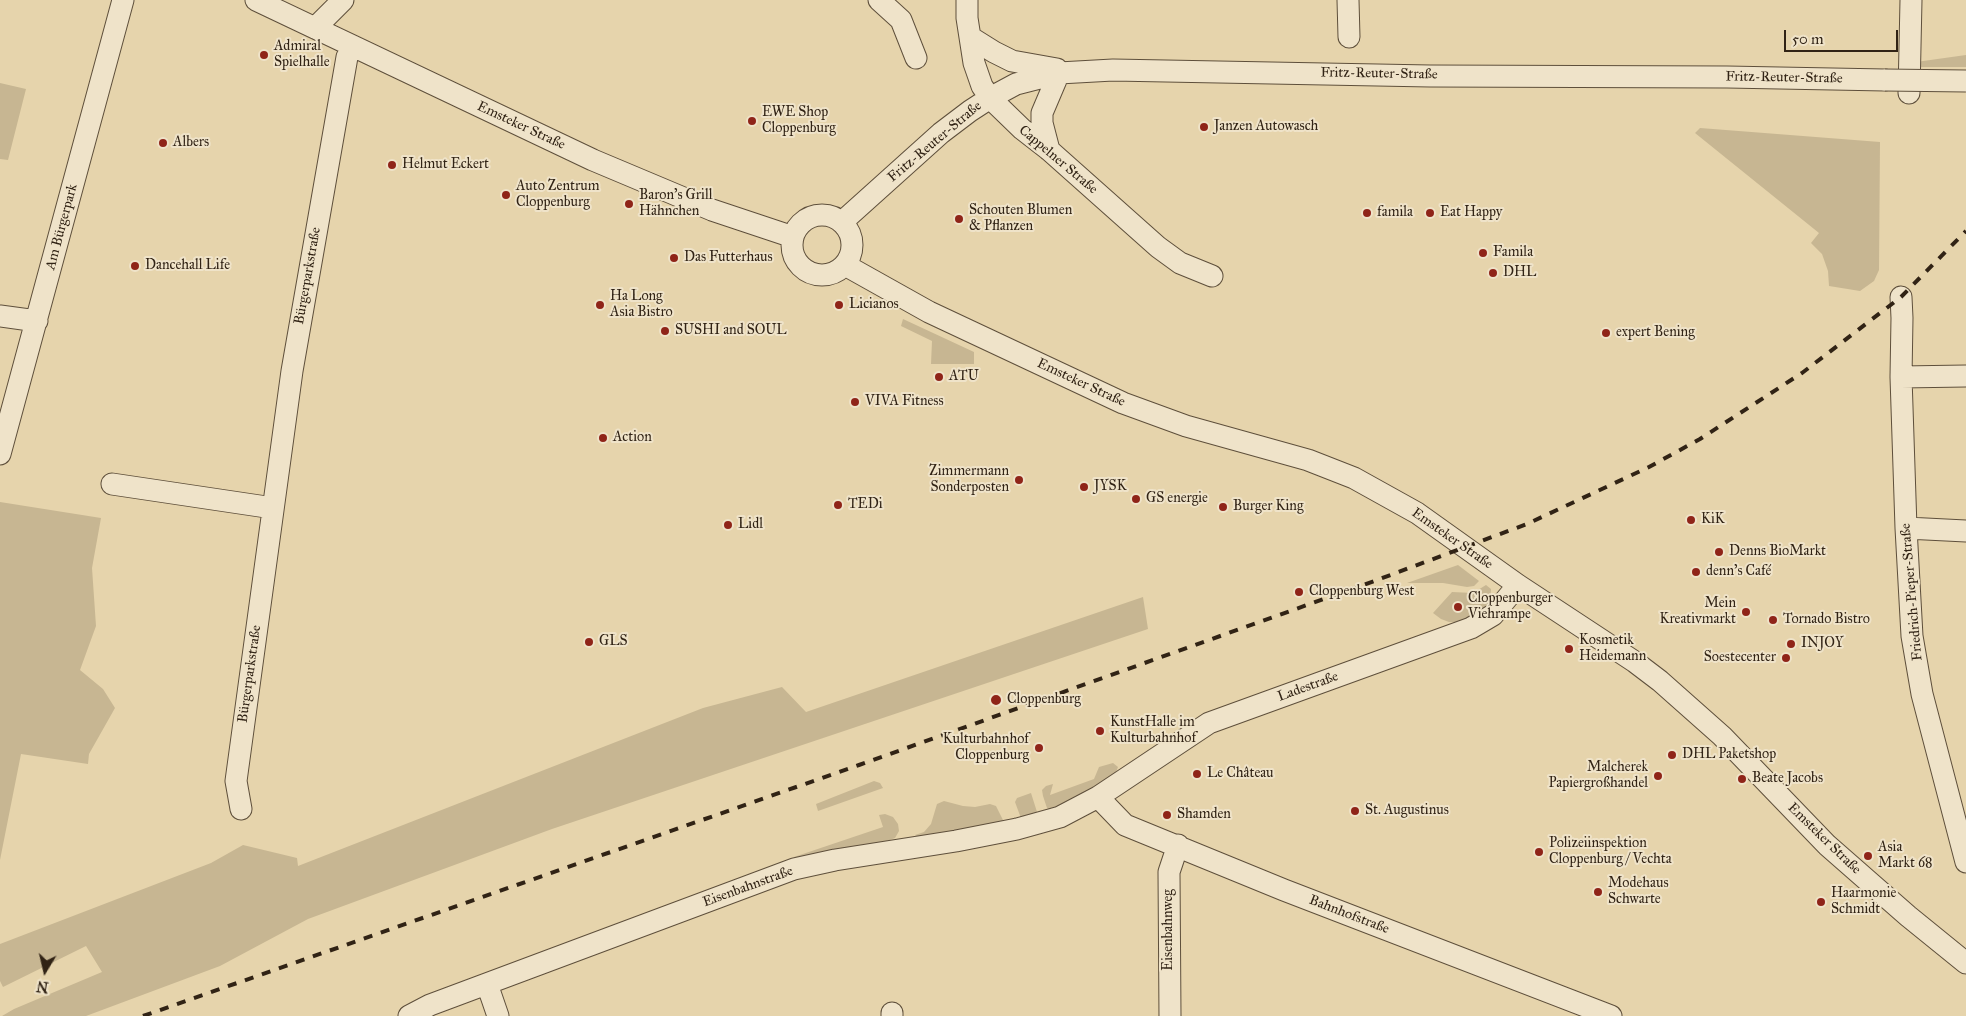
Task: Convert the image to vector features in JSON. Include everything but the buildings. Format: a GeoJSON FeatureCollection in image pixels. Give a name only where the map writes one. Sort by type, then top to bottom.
{"type":"FeatureCollection","features":[{"type":"Feature","properties":{"kind":"street","name":"Am Bürgerpark"},"geometry":{"type":"LineString","coordinates":[[0,454],[123,0]]}},
{"type":"Feature","properties":{"kind":"street","name":"Emsteker Straße"},"geometry":{"type":"LineString","coordinates":[[256,0],[602,163],[712,210],[793,237]]}},
{"type":"Feature","properties":{"kind":"street"},"geometry":{"type":"LineString","coordinates":[[315,28],[343,0]]}},
{"type":"Feature","properties":{"kind":"street"},"geometry":{"type":"LineString","coordinates":[[879,0],[901,20],[916,58]]}},
{"type":"Feature","properties":{"kind":"street","name":"Cappelner Straße"},"geometry":{"type":"LineString","coordinates":[[967,0],[970,37],[976,70],[990,98],[1022,129],[1050,150],[1169,256],[1180,263],[1212,276]]}},
{"type":"Feature","properties":{"kind":"street"},"geometry":{"type":"LineString","coordinates":[[1348,0],[1349,37]]}},
{"type":"Feature","properties":{"kind":"street"},"geometry":{"type":"LineString","coordinates":[[1909,93],[1910,0]]}},
{"type":"Feature","properties":{"kind":"street"},"geometry":{"type":"LineString","coordinates":[[970,37],[1012,61],[1066,72],[1042,113],[1042,123],[1050,150]]}},
{"type":"Feature","properties":{"kind":"street","name":"Bürgerparkstraße"},"geometry":{"type":"LineString","coordinates":[[241,809],[236,781],[295,352],[347,57],[353,46]]}},
{"type":"Feature","properties":{"kind":"street","name":"Fritz-Reuter-Straße"},"geometry":{"type":"LineString","coordinates":[[842,222],[941,133],[990,98],[1016,84],[1066,72],[1112,70],[1430,76],[1727,77],[1966,81]]}},
{"type":"Feature","properties":{"kind":"street"},"geometry":{"type":"LineString","coordinates":[[815,215],[832,216],[842,222],[852,238],[853,248],[845,265],[830,275],[812,274],[804,269],[793,254],[793,237],[801,223],[815,215]]}},
{"type":"Feature","properties":{"kind":"street","name":"Emsteker Straße"},"geometry":{"type":"LineString","coordinates":[[845,265],[929,312],[1123,403],[1186,426],[1308,460],[1354,478],[1417,513],[1518,585],[1581,625],[1660,681],[1722,736],[1827,845],[1965,961]]}},
{"type":"Feature","properties":{"kind":"street","name":"Friedrich-Pieper-Straße"},"geometry":{"type":"LineString","coordinates":[[1900,297],[1906,528],[1912,636],[1922,694],[1966,862]]}},
{"type":"Feature","properties":{"kind":"street"},"geometry":{"type":"LineString","coordinates":[[0,316],[37,321]]}},
{"type":"Feature","properties":{"kind":"street"},"geometry":{"type":"LineString","coordinates":[[1902,376],[1966,376]]}},
{"type":"Feature","properties":{"kind":"street"},"geometry":{"type":"LineString","coordinates":[[112,484],[273,508]]}},
{"type":"Feature","properties":{"kind":"street"},"geometry":{"type":"LineString","coordinates":[[1906,528],[1966,531]]}},
{"type":"Feature","properties":{"kind":"street","name":"Ladestraße"},"geometry":{"type":"LineString","coordinates":[[1098,797],[1209,723],[1471,628],[1493,615],[1518,585]]}},
{"type":"Feature","properties":{"kind":"street","name":"Bahnhofstraße"},"geometry":{"type":"LineString","coordinates":[[1098,797],[1125,825],[1292,893],[1611,1016]]}},
{"type":"Feature","properties":{"kind":"street","name":"Eisenbahnstraße"},"geometry":{"type":"LineString","coordinates":[[409,1016],[430,1005],[794,869],[835,860],[956,841],[1017,829],[1060,816],[1098,797]]}},
{"type":"Feature","properties":{"kind":"street","name":"Eisenbahnweg"},"geometry":{"type":"LineString","coordinates":[[1170,1016],[1169,872],[1178,845]]}},
{"type":"Feature","properties":{"kind":"street"},"geometry":{"type":"LineString","coordinates":[[487,984],[498,1016]]}},
{"type":"Feature","properties":{"kind":"shaded area"},"geometry":{"type":"Polygon","coordinates":[[[1966,55],[1966,67],[1916,67],[1916,62],[1966,55]]]}},
{"type":"Feature","properties":{"kind":"shaded area"},"geometry":{"type":"Polygon","coordinates":[[[0,83],[26,89],[8,160],[0,159],[0,83]]]}},
{"type":"Feature","properties":{"kind":"shaded area"},"geometry":{"type":"Polygon","coordinates":[[[1700,128],[1880,142],[1879,270],[1874,281],[1860,291],[1829,286],[1828,271],[1822,254],[1811,243],[1819,233],[1695,133],[1700,128]]]}},
{"type":"Feature","properties":{"kind":"shaded area"},"geometry":{"type":"Polygon","coordinates":[[[903,319],[974,352],[974,364],[931,364],[932,341],[901,326],[903,319]]]}},
{"type":"Feature","properties":{"kind":"shaded area"},"geometry":{"type":"Polygon","coordinates":[[[0,502],[101,518],[92,568],[96,626],[80,670],[103,689],[115,708],[89,754],[88,764],[21,754],[0,860],[0,502]]]}},
{"type":"Feature","properties":{"kind":"shaded area"},"geometry":{"type":"Polygon","coordinates":[[[1458,565],[1479,581],[1474,586],[1467,587],[1443,583],[1407,583],[1458,565]]]}},
{"type":"Feature","properties":{"kind":"shaded area"},"geometry":{"type":"Polygon","coordinates":[[[1486,585],[1491,589],[1490,602],[1476,615],[1457,622],[1449,622],[1433,613],[1452,592],[1473,593],[1486,585]]]}},
{"type":"Feature","properties":{"kind":"shaded area"},"geometry":{"type":"Polygon","coordinates":[[[1143,597],[1148,629],[552,829],[308,919],[220,966],[86,1016],[2,1016],[14,1009],[102,972],[86,946],[3,987],[0,981],[0,944],[211,863],[243,845],[297,858],[298,866],[703,708],[782,687],[806,712],[1143,597]]]}},
{"type":"Feature","properties":{"kind":"shaded area"},"geometry":{"type":"Polygon","coordinates":[[[1113,763],[1118,767],[1115,775],[1095,789],[1051,810],[1047,808],[1042,790],[1046,786],[1053,784],[1050,795],[1094,779],[1099,767],[1113,763]]]}},
{"type":"Feature","properties":{"kind":"shaded area"},"geometry":{"type":"Polygon","coordinates":[[[874,781],[880,783],[883,788],[818,811],[816,804],[874,781]]]}},
{"type":"Feature","properties":{"kind":"shaded area"},"geometry":{"type":"Polygon","coordinates":[[[1031,793],[1037,812],[1036,816],[1022,821],[1015,802],[1017,798],[1031,793]]]}},
{"type":"Feature","properties":{"kind":"shaded area"},"geometry":{"type":"Polygon","coordinates":[[[944,801],[963,806],[975,807],[990,804],[996,806],[1005,824],[919,838],[915,835],[924,832],[931,824],[937,804],[944,801]]]}},
{"type":"Feature","properties":{"kind":"shaded area"},"geometry":{"type":"Polygon","coordinates":[[[885,814],[893,817],[898,824],[899,831],[895,838],[800,860],[794,857],[883,827],[879,815],[885,814]]]}},
{"type":"Feature","properties":{"kind":"railway"},"geometry":{"type":"LineString","coordinates":[[143,1016],[859,765],[1377,580],[1527,524],[1649,467],[1700,439],[1802,373],[1901,297],[1966,231]]}},
{"type":"Feature","properties":{"kind":"place","name":"Admiral Spielhalle"},"geometry":{"type":"Point","coordinates":[264,55]}},
{"type":"Feature","properties":{"kind":"place","name":"EWE Shop Cloppenburg"},"geometry":{"type":"Point","coordinates":[752,121]}},
{"type":"Feature","properties":{"kind":"place","name":"Janzen Autowasch"},"geometry":{"type":"Point","coordinates":[1204,127]}},
{"type":"Feature","properties":{"kind":"place","name":"Albers"},"geometry":{"type":"Point","coordinates":[163,143]}},
{"type":"Feature","properties":{"kind":"place","name":"Helmut Eckert"},"geometry":{"type":"Point","coordinates":[392,165]}},
{"type":"Feature","properties":{"kind":"place","name":"Auto Zentrum Cloppenburg"},"geometry":{"type":"Point","coordinates":[506,195]}},
{"type":"Feature","properties":{"kind":"place","name":"Baron's Grill Hähnchen"},"geometry":{"type":"Point","coordinates":[629,204]}},
{"type":"Feature","properties":{"kind":"place","name":"famila"},"geometry":{"type":"Point","coordinates":[1367,213]}},
{"type":"Feature","properties":{"kind":"place","name":"Eat Happy"},"geometry":{"type":"Point","coordinates":[1430,213]}},
{"type":"Feature","properties":{"kind":"place","name":"Schouten Blumen & Pflanzen"},"geometry":{"type":"Point","coordinates":[959,219]}},
{"type":"Feature","properties":{"kind":"place","name":"Famila"},"geometry":{"type":"Point","coordinates":[1483,253]}},
{"type":"Feature","properties":{"kind":"place","name":"Das Futterhaus"},"geometry":{"type":"Point","coordinates":[674,258]}},
{"type":"Feature","properties":{"kind":"place","name":"Dancehall Life"},"geometry":{"type":"Point","coordinates":[135,266]}},
{"type":"Feature","properties":{"kind":"place","name":"DHL"},"geometry":{"type":"Point","coordinates":[1493,273]}},
{"type":"Feature","properties":{"kind":"place","name":"Ha Long Asia Bistro"},"geometry":{"type":"Point","coordinates":[600,305]}},
{"type":"Feature","properties":{"kind":"place","name":"Licianos"},"geometry":{"type":"Point","coordinates":[839,305]}},
{"type":"Feature","properties":{"kind":"place","name":"SUSHI and SOUL"},"geometry":{"type":"Point","coordinates":[665,331]}},
{"type":"Feature","properties":{"kind":"place","name":"expert Bening"},"geometry":{"type":"Point","coordinates":[1606,333]}},
{"type":"Feature","properties":{"kind":"place","name":"ATU"},"geometry":{"type":"Point","coordinates":[939,377]}},
{"type":"Feature","properties":{"kind":"place","name":"VIVA Fitness"},"geometry":{"type":"Point","coordinates":[855,402]}},
{"type":"Feature","properties":{"kind":"place","name":"Action"},"geometry":{"type":"Point","coordinates":[603,438]}},
{"type":"Feature","properties":{"kind":"place","name":"Zimmermann Sonderposten"},"geometry":{"type":"Point","coordinates":[1019,480]}},
{"type":"Feature","properties":{"kind":"place","name":"JYSK"},"geometry":{"type":"Point","coordinates":[1084,487]}},
{"type":"Feature","properties":{"kind":"place","name":"GS energie"},"geometry":{"type":"Point","coordinates":[1136,499]}},
{"type":"Feature","properties":{"kind":"place","name":"TEDi"},"geometry":{"type":"Point","coordinates":[838,505]}},
{"type":"Feature","properties":{"kind":"place","name":"Burger King"},"geometry":{"type":"Point","coordinates":[1223,507]}},
{"type":"Feature","properties":{"kind":"place","name":"KiK"},"geometry":{"type":"Point","coordinates":[1691,520]}},
{"type":"Feature","properties":{"kind":"place","name":"Lidl"},"geometry":{"type":"Point","coordinates":[728,525]}},
{"type":"Feature","properties":{"kind":"place","name":"Denns BioMarkt"},"geometry":{"type":"Point","coordinates":[1719,552]}},
{"type":"Feature","properties":{"kind":"place","name":"denn's Café"},"geometry":{"type":"Point","coordinates":[1696,572]}},
{"type":"Feature","properties":{"kind":"place","name":"Cloppenburg West"},"geometry":{"type":"Point","coordinates":[1299,592]}},
{"type":"Feature","properties":{"kind":"place","name":"Cloppenburger Viehrampe"},"geometry":{"type":"Point","coordinates":[1458,607]}},
{"type":"Feature","properties":{"kind":"place","name":"Mein Kreativmarkt"},"geometry":{"type":"Point","coordinates":[1746,612]}},
{"type":"Feature","properties":{"kind":"place","name":"Tornado Bistro"},"geometry":{"type":"Point","coordinates":[1773,620]}},
{"type":"Feature","properties":{"kind":"place","name":"GLS"},"geometry":{"type":"Point","coordinates":[589,642]}},
{"type":"Feature","properties":{"kind":"place","name":"INJOY"},"geometry":{"type":"Point","coordinates":[1791,644]}},
{"type":"Feature","properties":{"kind":"place","name":"Kosmetik Heidemann"},"geometry":{"type":"Point","coordinates":[1569,649]}},
{"type":"Feature","properties":{"kind":"place","name":"Soestecenter"},"geometry":{"type":"Point","coordinates":[1786,658]}},
{"type":"Feature","properties":{"kind":"place","name":"Cloppenburg"},"geometry":{"type":"Point","coordinates":[996,700]}},
{"type":"Feature","properties":{"kind":"place","name":"KunstHalle im Kulturbahnhof"},"geometry":{"type":"Point","coordinates":[1100,731]}},
{"type":"Feature","properties":{"kind":"place","name":"Kulturbahnhof Cloppenburg"},"geometry":{"type":"Point","coordinates":[1039,748]}},
{"type":"Feature","properties":{"kind":"place","name":"DHL Paketshop"},"geometry":{"type":"Point","coordinates":[1672,755]}},
{"type":"Feature","properties":{"kind":"place","name":"Le Château"},"geometry":{"type":"Point","coordinates":[1197,774]}},
{"type":"Feature","properties":{"kind":"place","name":"Malcherek Papiergroßhandel"},"geometry":{"type":"Point","coordinates":[1658,776]}},
{"type":"Feature","properties":{"kind":"place","name":"Beate Jacobs"},"geometry":{"type":"Point","coordinates":[1742,779]}},
{"type":"Feature","properties":{"kind":"place","name":"St. Augustinus"},"geometry":{"type":"Point","coordinates":[1355,811]}},
{"type":"Feature","properties":{"kind":"place","name":"Shamden"},"geometry":{"type":"Point","coordinates":[1167,815]}},
{"type":"Feature","properties":{"kind":"place","name":"Polizeiinspektion Cloppenburg / Vechta"},"geometry":{"type":"Point","coordinates":[1539,852]}},
{"type":"Feature","properties":{"kind":"place","name":"Asia Markt 68"},"geometry":{"type":"Point","coordinates":[1868,856]}},
{"type":"Feature","properties":{"kind":"place","name":"Modehaus Schwarte"},"geometry":{"type":"Point","coordinates":[1598,892]}},
{"type":"Feature","properties":{"kind":"place","name":"Haarmonie Schmidt"},"geometry":{"type":"Point","coordinates":[1821,902]}}]}
